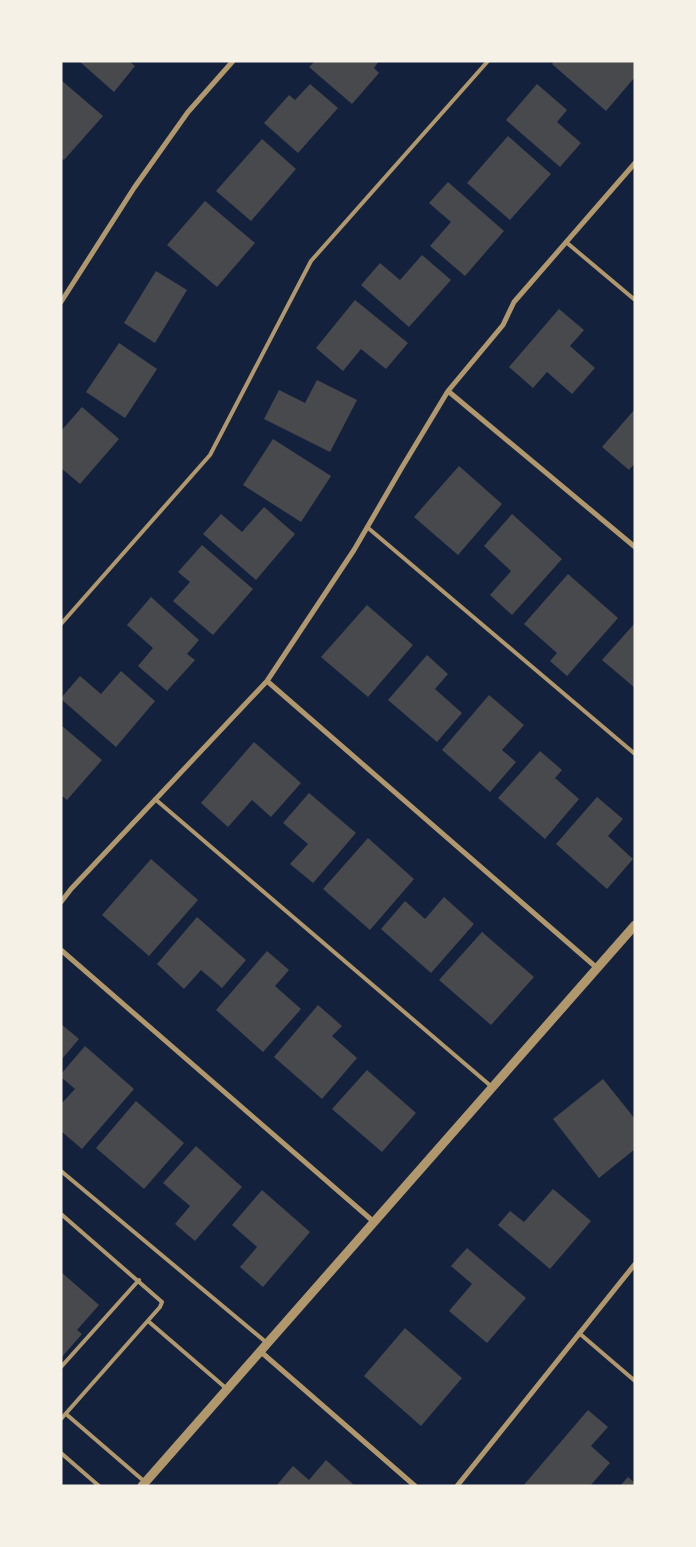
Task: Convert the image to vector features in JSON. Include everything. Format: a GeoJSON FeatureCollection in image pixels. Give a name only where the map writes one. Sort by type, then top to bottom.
{"type":"FeatureCollection","features":[{"type":"Feature","properties":{"kind":"street"},"geometry":{"type":"LineString","coordinates":[[61,302],[134,188],[188,112],[233,61]]}},
{"type":"Feature","properties":{"kind":"street"},"geometry":{"type":"LineString","coordinates":[[61,902],[70,889],[267,681],[354,550],[448,391],[503,324],[514,302],[635,163]]}},
{"type":"Feature","properties":{"kind":"street"},"geometry":{"type":"LineString","coordinates":[[448,391],[635,547]]}},
{"type":"Feature","properties":{"kind":"street"},"geometry":{"type":"LineString","coordinates":[[267,681],[597,968]]}},
{"type":"Feature","properties":{"kind":"street"},"geometry":{"type":"LineString","coordinates":[[143,1484],[635,925]]}},
{"type":"Feature","properties":{"kind":"street"},"geometry":{"type":"LineString","coordinates":[[61,950],[374,1222]]}},
{"type":"Feature","properties":{"kind":"street"},"geometry":{"type":"LineString","coordinates":[[458,1486],[635,1264]]}},
{"type":"Feature","properties":{"kind":"street"},"geometry":{"type":"LineString","coordinates":[[260,1351],[415,1486]]}},
{"type":"Feature","properties":{"kind":"lane"},"geometry":{"type":"LineString","coordinates":[[61,624],[210,455],[311,261],[488,61]]}},
{"type":"Feature","properties":{"kind":"lane"},"geometry":{"type":"LineString","coordinates":[[566,242],[635,300]]}},
{"type":"Feature","properties":{"kind":"lane"},"geometry":{"type":"LineString","coordinates":[[367,528],[635,754]]}},
{"type":"Feature","properties":{"kind":"lane"},"geometry":{"type":"LineString","coordinates":[[155,799],[492,1087]]}},
{"type":"Feature","properties":{"kind":"lane"},"geometry":{"type":"LineString","coordinates":[[61,1171],[267,1343]]}},
{"type":"Feature","properties":{"kind":"lane"},"geometry":{"type":"LineString","coordinates":[[61,1214],[162,1302],[148,1321],[61,1419]]}},
{"type":"Feature","properties":{"kind":"lane"},"geometry":{"type":"LineString","coordinates":[[61,1366],[139,1280]]}},
{"type":"Feature","properties":{"kind":"lane"},"geometry":{"type":"LineString","coordinates":[[148,1321],[227,1389]]}},
{"type":"Feature","properties":{"kind":"lane"},"geometry":{"type":"LineString","coordinates":[[580,1333],[635,1381]]}},
{"type":"Feature","properties":{"kind":"lane"},"geometry":{"type":"LineString","coordinates":[[66,1414],[143,1484]]}},
{"type":"Feature","properties":{"kind":"lane"},"geometry":{"type":"LineString","coordinates":[[61,1453],[99,1486]]}},
{"type":"Feature","properties":{"kind":"building"},"geometry":{"type":"Polygon","coordinates":[[[79,61],[129,61],[135,66],[114,92],[79,61]]]}},
{"type":"Feature","properties":{"kind":"building"},"geometry":{"type":"Polygon","coordinates":[[[315,61],[379,61],[374,68],[379,73],[352,104],[309,67],[315,61]]]}},
{"type":"Feature","properties":{"kind":"building"},"geometry":{"type":"Polygon","coordinates":[[[554,61],[635,61],[635,77],[606,111],[552,64],[554,61]]]}},
{"type":"Feature","properties":{"kind":"building"},"geometry":{"type":"Polygon","coordinates":[[[61,80],[103,116],[64,160],[61,158],[61,80]]]}},
{"type":"Feature","properties":{"kind":"building"},"geometry":{"type":"Polygon","coordinates":[[[310,84],[338,108],[298,153],[264,123],[289,95],[295,100],[310,84]]]}},
{"type":"Feature","properties":{"kind":"building"},"geometry":{"type":"Polygon","coordinates":[[[537,84],[567,110],[557,122],[581,143],[560,167],[506,120],[537,84]]]}},
{"type":"Feature","properties":{"kind":"building"},"geometry":{"type":"Polygon","coordinates":[[[508,136],[551,174],[510,220],[467,183],[508,136]]]}},
{"type":"Feature","properties":{"kind":"building"},"geometry":{"type":"Polygon","coordinates":[[[262,139],[296,169],[251,221],[216,191],[262,139]]]}},
{"type":"Feature","properties":{"kind":"building"},"geometry":{"type":"Polygon","coordinates":[[[448,182],[504,231],[465,276],[430,246],[451,222],[429,203],[448,182]]]}},
{"type":"Feature","properties":{"kind":"building"},"geometry":{"type":"Polygon","coordinates":[[[205,201],[255,243],[217,287],[167,245],[205,201]]]}},
{"type":"Feature","properties":{"kind":"building"},"geometry":{"type":"Polygon","coordinates":[[[422,255],[451,280],[409,327],[361,285],[380,263],[400,280],[422,255]]]}},
{"type":"Feature","properties":{"kind":"building"},"geometry":{"type":"Polygon","coordinates":[[[156,271],[187,290],[155,343],[124,323],[156,271]]]}},
{"type":"Feature","properties":{"kind":"building"},"geometry":{"type":"Polygon","coordinates":[[[355,300],[408,343],[386,369],[361,349],[343,371],[316,348],[355,300]]]}},
{"type":"Feature","properties":{"kind":"building"},"geometry":{"type":"Polygon","coordinates":[[[559,309],[584,330],[570,346],[595,368],[572,394],[547,372],[533,388],[509,367],[559,309]]]}},
{"type":"Feature","properties":{"kind":"building"},"geometry":{"type":"Polygon","coordinates":[[[119,343],[157,369],[125,418],[86,392],[119,343]]]}},
{"type":"Feature","properties":{"kind":"building"},"geometry":{"type":"Polygon","coordinates":[[[317,380],[357,400],[330,452],[264,419],[279,390],[305,403],[317,380]]]}},
{"type":"Feature","properties":{"kind":"building"},"geometry":{"type":"Polygon","coordinates":[[[82,407],[119,439],[80,484],[61,468],[61,431],[82,407]]]}},
{"type":"Feature","properties":{"kind":"building"},"geometry":{"type":"Polygon","coordinates":[[[635,409],[635,463],[629,470],[602,447],[635,409]]]}},
{"type":"Feature","properties":{"kind":"building"},"geometry":{"type":"Polygon","coordinates":[[[273,439],[331,476],[301,522],[243,485],[273,439]]]}},
{"type":"Feature","properties":{"kind":"building"},"geometry":{"type":"Polygon","coordinates":[[[459,466],[502,504],[458,555],[414,517],[459,466]]]}},
{"type":"Feature","properties":{"kind":"building"},"geometry":{"type":"Polygon","coordinates":[[[264,507],[295,534],[256,580],[203,534],[221,514],[242,532],[264,507]]]}},
{"type":"Feature","properties":{"kind":"building"},"geometry":{"type":"Polygon","coordinates":[[[512,514],[562,559],[512,615],[490,595],[511,571],[484,546],[512,514]]]}},
{"type":"Feature","properties":{"kind":"building"},"geometry":{"type":"Polygon","coordinates":[[[202,545],[253,589],[213,635],[173,601],[190,582],[178,572],[202,545]]]}},
{"type":"Feature","properties":{"kind":"building"},"geometry":{"type":"Polygon","coordinates":[[[568,574],[618,618],[567,676],[550,661],[557,653],[524,624],[568,574]]]}},
{"type":"Feature","properties":{"kind":"building"},"geometry":{"type":"Polygon","coordinates":[[[151,597],[199,640],[187,654],[195,660],[167,691],[138,666],[153,648],[127,625],[151,597]]]}},
{"type":"Feature","properties":{"kind":"building"},"geometry":{"type":"Polygon","coordinates":[[[367,605],[413,645],[368,697],[321,657],[367,605]]]}},
{"type":"Feature","properties":{"kind":"building"},"geometry":{"type":"Polygon","coordinates":[[[635,623],[635,688],[602,660],[635,623]]]}},
{"type":"Feature","properties":{"kind":"building"},"geometry":{"type":"Polygon","coordinates":[[[427,655],[448,674],[435,689],[462,713],[437,742],[388,700],[427,655]]]}},
{"type":"Feature","properties":{"kind":"building"},"geometry":{"type":"Polygon","coordinates":[[[121,671],[155,701],[116,747],[61,698],[80,676],[101,694],[121,671]]]}},
{"type":"Feature","properties":{"kind":"building"},"geometry":{"type":"Polygon","coordinates":[[[489,695],[524,725],[502,750],[516,762],[490,792],[442,750],[489,695]]]}},
{"type":"Feature","properties":{"kind":"building"},"geometry":{"type":"Polygon","coordinates":[[[61,725],[102,760],[67,800],[61,795],[61,725]]]}},
{"type":"Feature","properties":{"kind":"building"},"geometry":{"type":"Polygon","coordinates":[[[254,742],[301,783],[271,817],[252,800],[228,827],[201,803],[254,742]]]}},
{"type":"Feature","properties":{"kind":"building"},"geometry":{"type":"Polygon","coordinates":[[[540,751],[562,770],[555,778],[579,799],[545,839],[498,798],[540,751]]]}},
{"type":"Feature","properties":{"kind":"building"},"geometry":{"type":"Polygon","coordinates":[[[309,793],[356,833],[313,883],[290,864],[308,844],[283,823],[309,793]]]}},
{"type":"Feature","properties":{"kind":"building"},"geometry":{"type":"Polygon","coordinates":[[[597,797],[623,819],[608,836],[633,859],[607,889],[556,844],[597,797]]]}},
{"type":"Feature","properties":{"kind":"building"},"geometry":{"type":"Polygon","coordinates":[[[368,838],[414,879],[370,930],[323,889],[368,838]]]}},
{"type":"Feature","properties":{"kind":"building"},"geometry":{"type":"Polygon","coordinates":[[[151,859],[198,900],[149,956],[102,915],[151,859]]]}},
{"type":"Feature","properties":{"kind":"building"},"geometry":{"type":"Polygon","coordinates":[[[444,897],[474,924],[431,973],[381,929],[405,901],[425,919],[444,897]]]}},
{"type":"Feature","properties":{"kind":"building"},"geometry":{"type":"Polygon","coordinates":[[[197,917],[246,960],[222,988],[201,970],[184,989],[157,964],[197,917]]]}},
{"type":"Feature","properties":{"kind":"building"},"geometry":{"type":"Polygon","coordinates":[[[482,932],[534,977],[491,1025],[439,980],[482,932]]]}},
{"type":"Feature","properties":{"kind":"building"},"geometry":{"type":"Polygon","coordinates":[[[267,951],[289,970],[275,986],[301,1009],[263,1052],[216,1010],[267,951]]]}},
{"type":"Feature","properties":{"kind":"building"},"geometry":{"type":"Polygon","coordinates":[[[318,1005],[342,1026],[332,1036],[357,1058],[322,1099],[274,1057],[318,1005]]]}},
{"type":"Feature","properties":{"kind":"building"},"geometry":{"type":"Polygon","coordinates":[[[61,1024],[79,1039],[61,1060],[61,1024]]]}},
{"type":"Feature","properties":{"kind":"building"},"geometry":{"type":"Polygon","coordinates":[[[85,1046],[134,1089],[82,1149],[61,1131],[61,1104],[75,1089],[61,1077],[61,1074],[85,1046]]]}},
{"type":"Feature","properties":{"kind":"building"},"geometry":{"type":"Polygon","coordinates":[[[367,1070],[416,1113],[382,1152],[332,1109],[367,1070]]]}},
{"type":"Feature","properties":{"kind":"building"},"geometry":{"type":"Polygon","coordinates":[[[603,1079],[635,1119],[635,1149],[599,1178],[553,1119],[603,1079]]]}},
{"type":"Feature","properties":{"kind":"building"},"geometry":{"type":"Polygon","coordinates":[[[136,1101],[184,1143],[144,1189],[96,1148],[136,1101]]]}},
{"type":"Feature","properties":{"kind":"building"},"geometry":{"type":"Polygon","coordinates":[[[196,1146],[242,1187],[195,1241],[175,1224],[190,1206],[163,1183],[196,1146]]]}},
{"type":"Feature","properties":{"kind":"building"},"geometry":{"type":"Polygon","coordinates":[[[553,1189],[591,1221],[550,1269],[498,1225],[510,1211],[524,1222],[553,1189]]]}},
{"type":"Feature","properties":{"kind":"building"},"geometry":{"type":"Polygon","coordinates":[[[262,1190],[310,1232],[263,1287],[240,1267],[257,1247],[232,1225],[262,1190]]]}},
{"type":"Feature","properties":{"kind":"building"},"geometry":{"type":"Polygon","coordinates":[[[467,1248],[526,1298],[487,1343],[449,1311],[472,1284],[451,1266],[467,1248]]]}},
{"type":"Feature","properties":{"kind":"building"},"geometry":{"type":"Polygon","coordinates":[[[61,1272],[99,1305],[77,1330],[82,1334],[61,1358],[61,1272]]]}},
{"type":"Feature","properties":{"kind":"building"},"geometry":{"type":"Polygon","coordinates":[[[405,1328],[462,1378],[421,1426],[364,1376],[405,1328]]]}},
{"type":"Feature","properties":{"kind":"building"},"geometry":{"type":"Polygon","coordinates":[[[588,1410],[608,1427],[591,1446],[610,1463],[590,1486],[523,1486],[588,1410]]]}},
{"type":"Feature","properties":{"kind":"building"},"geometry":{"type":"Polygon","coordinates":[[[326,1460],[355,1486],[276,1486],[293,1466],[309,1480],[326,1460]]]}},
{"type":"Feature","properties":{"kind":"building"},"geometry":{"type":"Polygon","coordinates":[[[628,1477],[635,1483],[635,1486],[620,1486],[628,1477]]]}}]}
